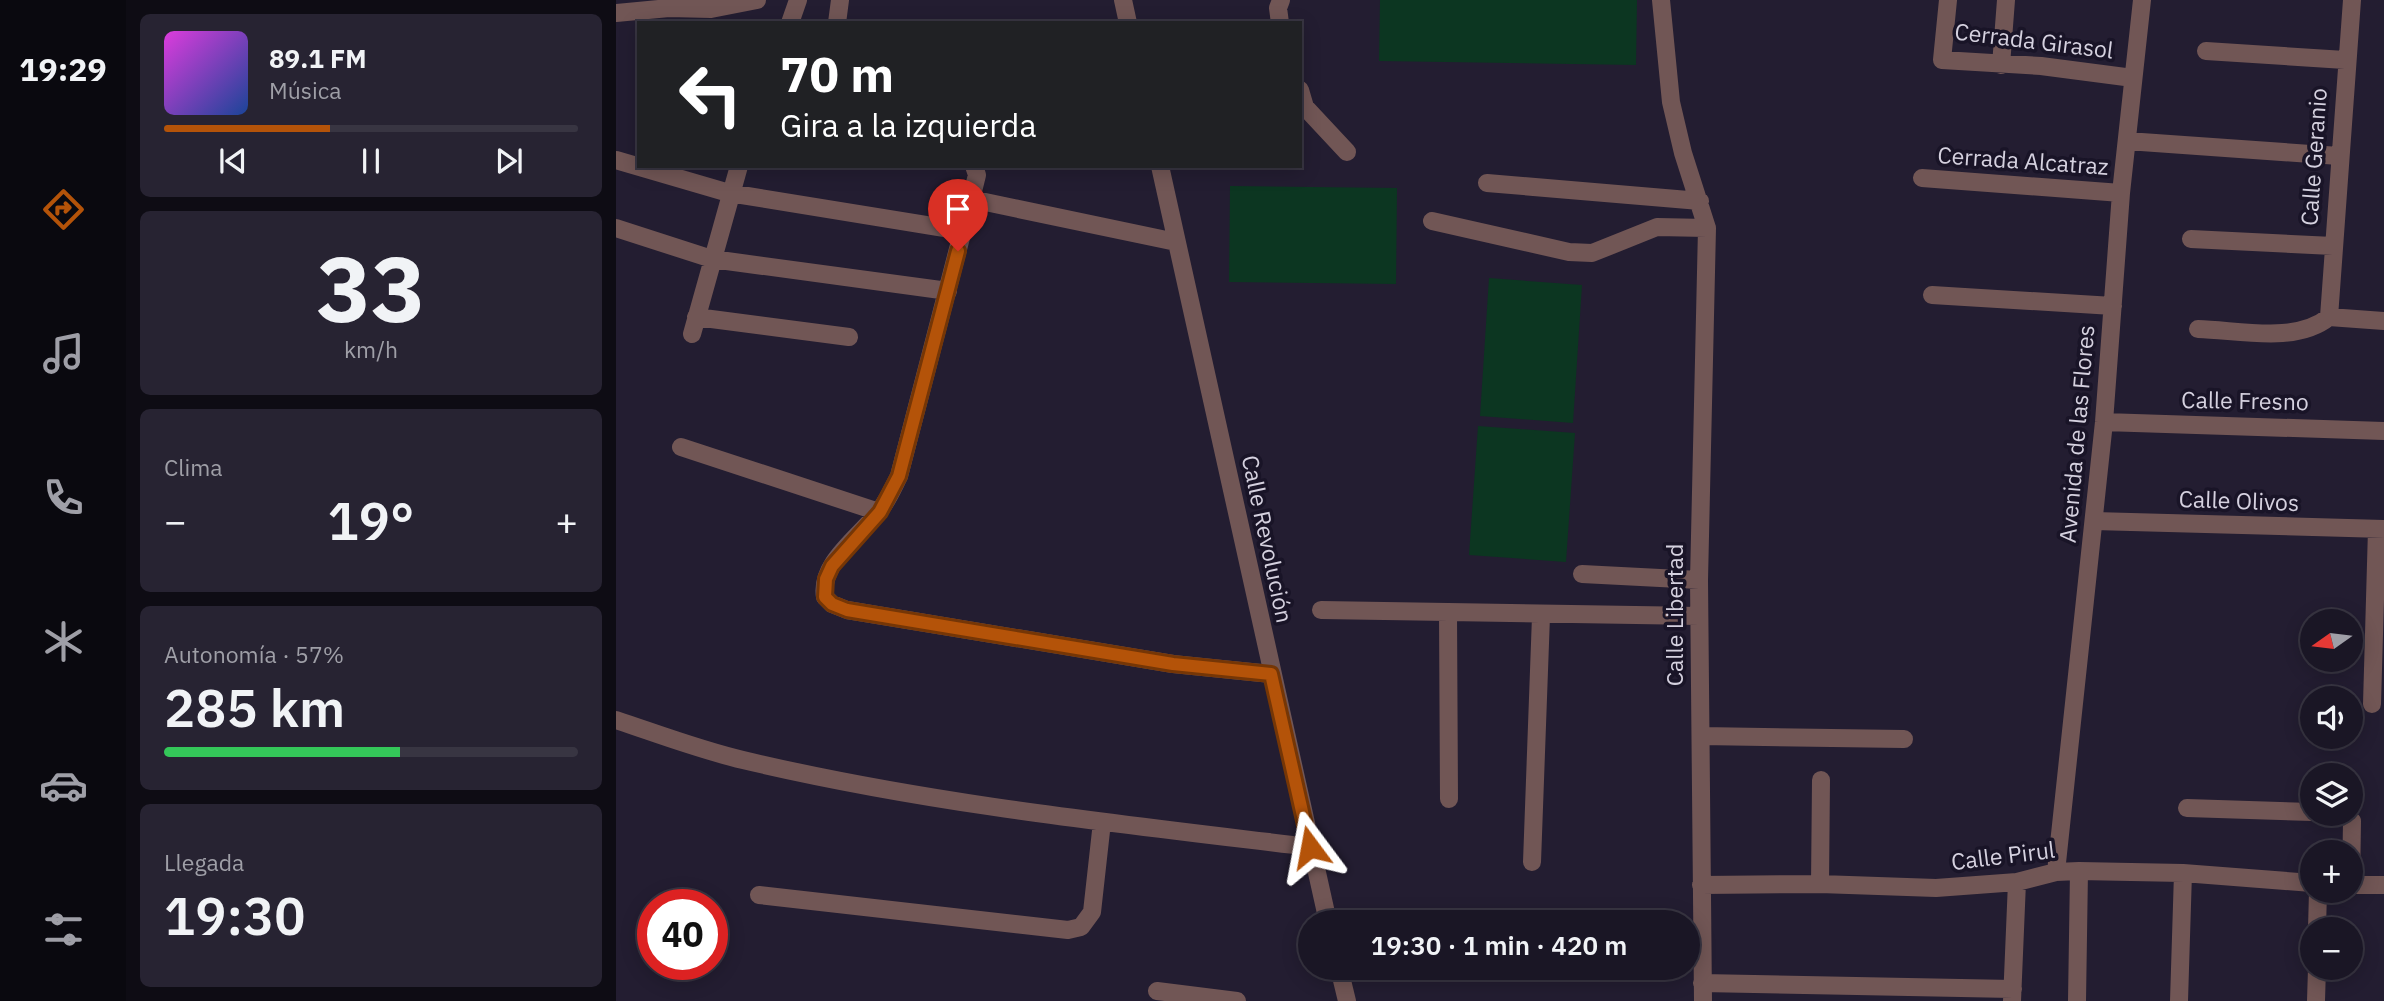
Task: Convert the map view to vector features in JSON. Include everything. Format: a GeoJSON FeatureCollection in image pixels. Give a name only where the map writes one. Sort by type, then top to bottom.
{"type":"FeatureCollection","features":[{"type":"Feature","properties":{"kind":"street"},"geometry":{"type":"LineString","coordinates":[[616,13],[669,8],[711,9],[757,0]]}},
{"type":"Feature","properties":{"kind":"street"},"geometry":{"type":"LineString","coordinates":[[790,21],[797,0]]}},
{"type":"Feature","properties":{"kind":"street"},"geometry":{"type":"LineString","coordinates":[[837,21],[840,0]]}},
{"type":"Feature","properties":{"kind":"street"},"geometry":{"type":"LineString","coordinates":[[1123,0],[1128,21]]}},
{"type":"Feature","properties":{"kind":"street"},"geometry":{"type":"LineString","coordinates":[[1280,21],[1278,8],[1281,0]]}},
{"type":"Feature","properties":{"kind":"street"},"geometry":{"type":"LineString","coordinates":[[1432,221],[1569,252],[1592,253],[1657,227],[1707,228],[1683,153],[1671,102],[1661,0]]}},
{"type":"Feature","properties":{"kind":"street","name":"Cerrada Girasol"},"geometry":{"type":"LineString","coordinates":[[1948,0],[1942,60],[2041,66],[2133,78]]}},
{"type":"Feature","properties":{"kind":"street"},"geometry":{"type":"LineString","coordinates":[[2001,65],[2006,0]]}},
{"type":"Feature","properties":{"kind":"street","name":"Avenida de las Flores"},"geometry":{"type":"LineString","coordinates":[[2056,872],[2104,422],[2121,193],[2142,0]]}},
{"type":"Feature","properties":{"kind":"street","name":"Calle Geranio"},"geometry":{"type":"LineString","coordinates":[[2329,317],[2345,60],[2352,0]]}},
{"type":"Feature","properties":{"kind":"street"},"geometry":{"type":"LineString","coordinates":[[2206,51],[2345,60]]}},
{"type":"Feature","properties":{"kind":"street"},"geometry":{"type":"LineString","coordinates":[[1302,97],[1305,107],[1347,152]]}},
{"type":"Feature","properties":{"kind":"street"},"geometry":{"type":"LineString","coordinates":[[2127,141],[2339,156]]}},
{"type":"Feature","properties":{"kind":"street"},"geometry":{"type":"LineString","coordinates":[[616,160],[637,166]]}},
{"type":"Feature","properties":{"kind":"street"},"geometry":{"type":"LineString","coordinates":[[643,168],[729,193],[963,231]]}},
{"type":"Feature","properties":{"kind":"street"},"geometry":{"type":"LineString","coordinates":[[738,168],[729,193],[694,325],[849,337]]}},
{"type":"Feature","properties":{"kind":"street"},"geometry":{"type":"LineString","coordinates":[[975,168],[977,175],[907,452],[899,476],[880,512],[832,566],[824,589],[832,604],[847,610],[1173,664],[1271,674]]}},
{"type":"Feature","properties":{"kind":"street","name":"Calle Revolución"},"geometry":{"type":"LineString","coordinates":[[1160,168],[1325,910]]}},
{"type":"Feature","properties":{"kind":"street","name":"Cerrada Alcatraz"},"geometry":{"type":"LineString","coordinates":[[1922,178],[2121,193]]}},
{"type":"Feature","properties":{"kind":"street"},"geometry":{"type":"LineString","coordinates":[[1487,183],[1700,201]]}},
{"type":"Feature","properties":{"kind":"street"},"geometry":{"type":"LineString","coordinates":[[971,199],[1176,242]]}},
{"type":"Feature","properties":{"kind":"street"},"geometry":{"type":"LineString","coordinates":[[616,228],[712,259],[948,291]]}},
{"type":"Feature","properties":{"kind":"street","name":"Calle Libertad"},"geometry":{"type":"LineString","coordinates":[[1702,992],[1699,580],[1707,228]]}},
{"type":"Feature","properties":{"kind":"street"},"geometry":{"type":"LineString","coordinates":[[2191,239],[2333,246]]}},
{"type":"Feature","properties":{"kind":"street"},"geometry":{"type":"LineString","coordinates":[[1932,295],[2113,306]]}},
{"type":"Feature","properties":{"kind":"street"},"geometry":{"type":"LineString","coordinates":[[2198,329],[2297,333],[2315,329],[2329,317],[2384,321]]}},
{"type":"Feature","properties":{"kind":"street","name":"Calle Fresno"},"geometry":{"type":"LineString","coordinates":[[2104,422],[2384,431]]}},
{"type":"Feature","properties":{"kind":"street"},"geometry":{"type":"LineString","coordinates":[[681,447],[880,512]]}},
{"type":"Feature","properties":{"kind":"street","name":"Calle Olivos"},"geometry":{"type":"LineString","coordinates":[[2094,521],[2381,529]]}},
{"type":"Feature","properties":{"kind":"street"},"geometry":{"type":"LineString","coordinates":[[2372,704],[2381,529]]}},
{"type":"Feature","properties":{"kind":"street"},"geometry":{"type":"LineString","coordinates":[[1582,574],[1699,580]]}},
{"type":"Feature","properties":{"kind":"street"},"geometry":{"type":"LineString","coordinates":[[1321,610],[1541,616],[1699,616]]}},
{"type":"Feature","properties":{"kind":"street"},"geometry":{"type":"LineString","coordinates":[[1448,612],[1449,799]]}},
{"type":"Feature","properties":{"kind":"street"},"geometry":{"type":"LineString","coordinates":[[1532,862],[1541,616]]}},
{"type":"Feature","properties":{"kind":"street"},"geometry":{"type":"LineString","coordinates":[[616,720],[739,760],[838,781],[1102,822],[1310,847]]}},
{"type":"Feature","properties":{"kind":"street"},"geometry":{"type":"LineString","coordinates":[[1701,736],[1904,739]]}},
{"type":"Feature","properties":{"kind":"street"},"geometry":{"type":"LineString","coordinates":[[1820,884],[1821,780]]}},
{"type":"Feature","properties":{"kind":"street"},"geometry":{"type":"LineString","coordinates":[[2187,808],[2300,812]]}},
{"type":"Feature","properties":{"kind":"street"},"geometry":{"type":"LineString","coordinates":[[760,895],[1068,930],[1081,927],[1092,912],[1102,822]]}},
{"type":"Feature","properties":{"kind":"street","name":"Calle Pirul"},"geometry":{"type":"LineString","coordinates":[[1701,885],[1820,884],[1936,888],[2017,882],[2056,872],[2183,873],[2300,882]]}},
{"type":"Feature","properties":{"kind":"street"},"geometry":{"type":"LineString","coordinates":[[2077,1001],[2079,872]]}},
{"type":"Feature","properties":{"kind":"street"},"geometry":{"type":"LineString","coordinates":[[2179,1001],[2183,873]]}},
{"type":"Feature","properties":{"kind":"street"},"geometry":{"type":"LineString","coordinates":[[1702,992],[2012,995],[2017,882]]}},
{"type":"Feature","properties":{"kind":"street"},"geometry":{"type":"LineString","coordinates":[[2363,885],[2384,885]]}},
{"type":"Feature","properties":{"kind":"street"},"geometry":{"type":"LineString","coordinates":[[1342,980],[1347,1001]]}},
{"type":"Feature","properties":{"kind":"street"},"geometry":{"type":"LineString","coordinates":[[2316,980],[2316,1001]]}},
{"type":"Feature","properties":{"kind":"street"},"geometry":{"type":"LineString","coordinates":[[1157,991],[1237,1001]]}},
{"type":"Feature","properties":{"kind":"green space"},"geometry":{"type":"Polygon","coordinates":[[[1380,0],[1637,0],[1636,65],[1379,61],[1380,0]]]}},
{"type":"Feature","properties":{"kind":"green space"},"geometry":{"type":"Polygon","coordinates":[[[1230,186],[1397,188],[1396,284],[1229,282],[1230,186]]]}},
{"type":"Feature","properties":{"kind":"green space"},"geometry":{"type":"Polygon","coordinates":[[[1489,278],[1582,285],[1573,423],[1480,416],[1489,278]]]}},
{"type":"Feature","properties":{"kind":"green space"},"geometry":{"type":"Polygon","coordinates":[[[1478,426],[1575,433],[1566,562],[1469,555],[1478,426]]]}},
{"type":"Feature","properties":{"kind":"route"},"geometry":{"type":"LineString","coordinates":[[958,251],[899,476],[880,512],[832,566],[826,579],[825,597],[832,604],[847,610],[1173,664],[1271,674],[1310,847]]}}]}
